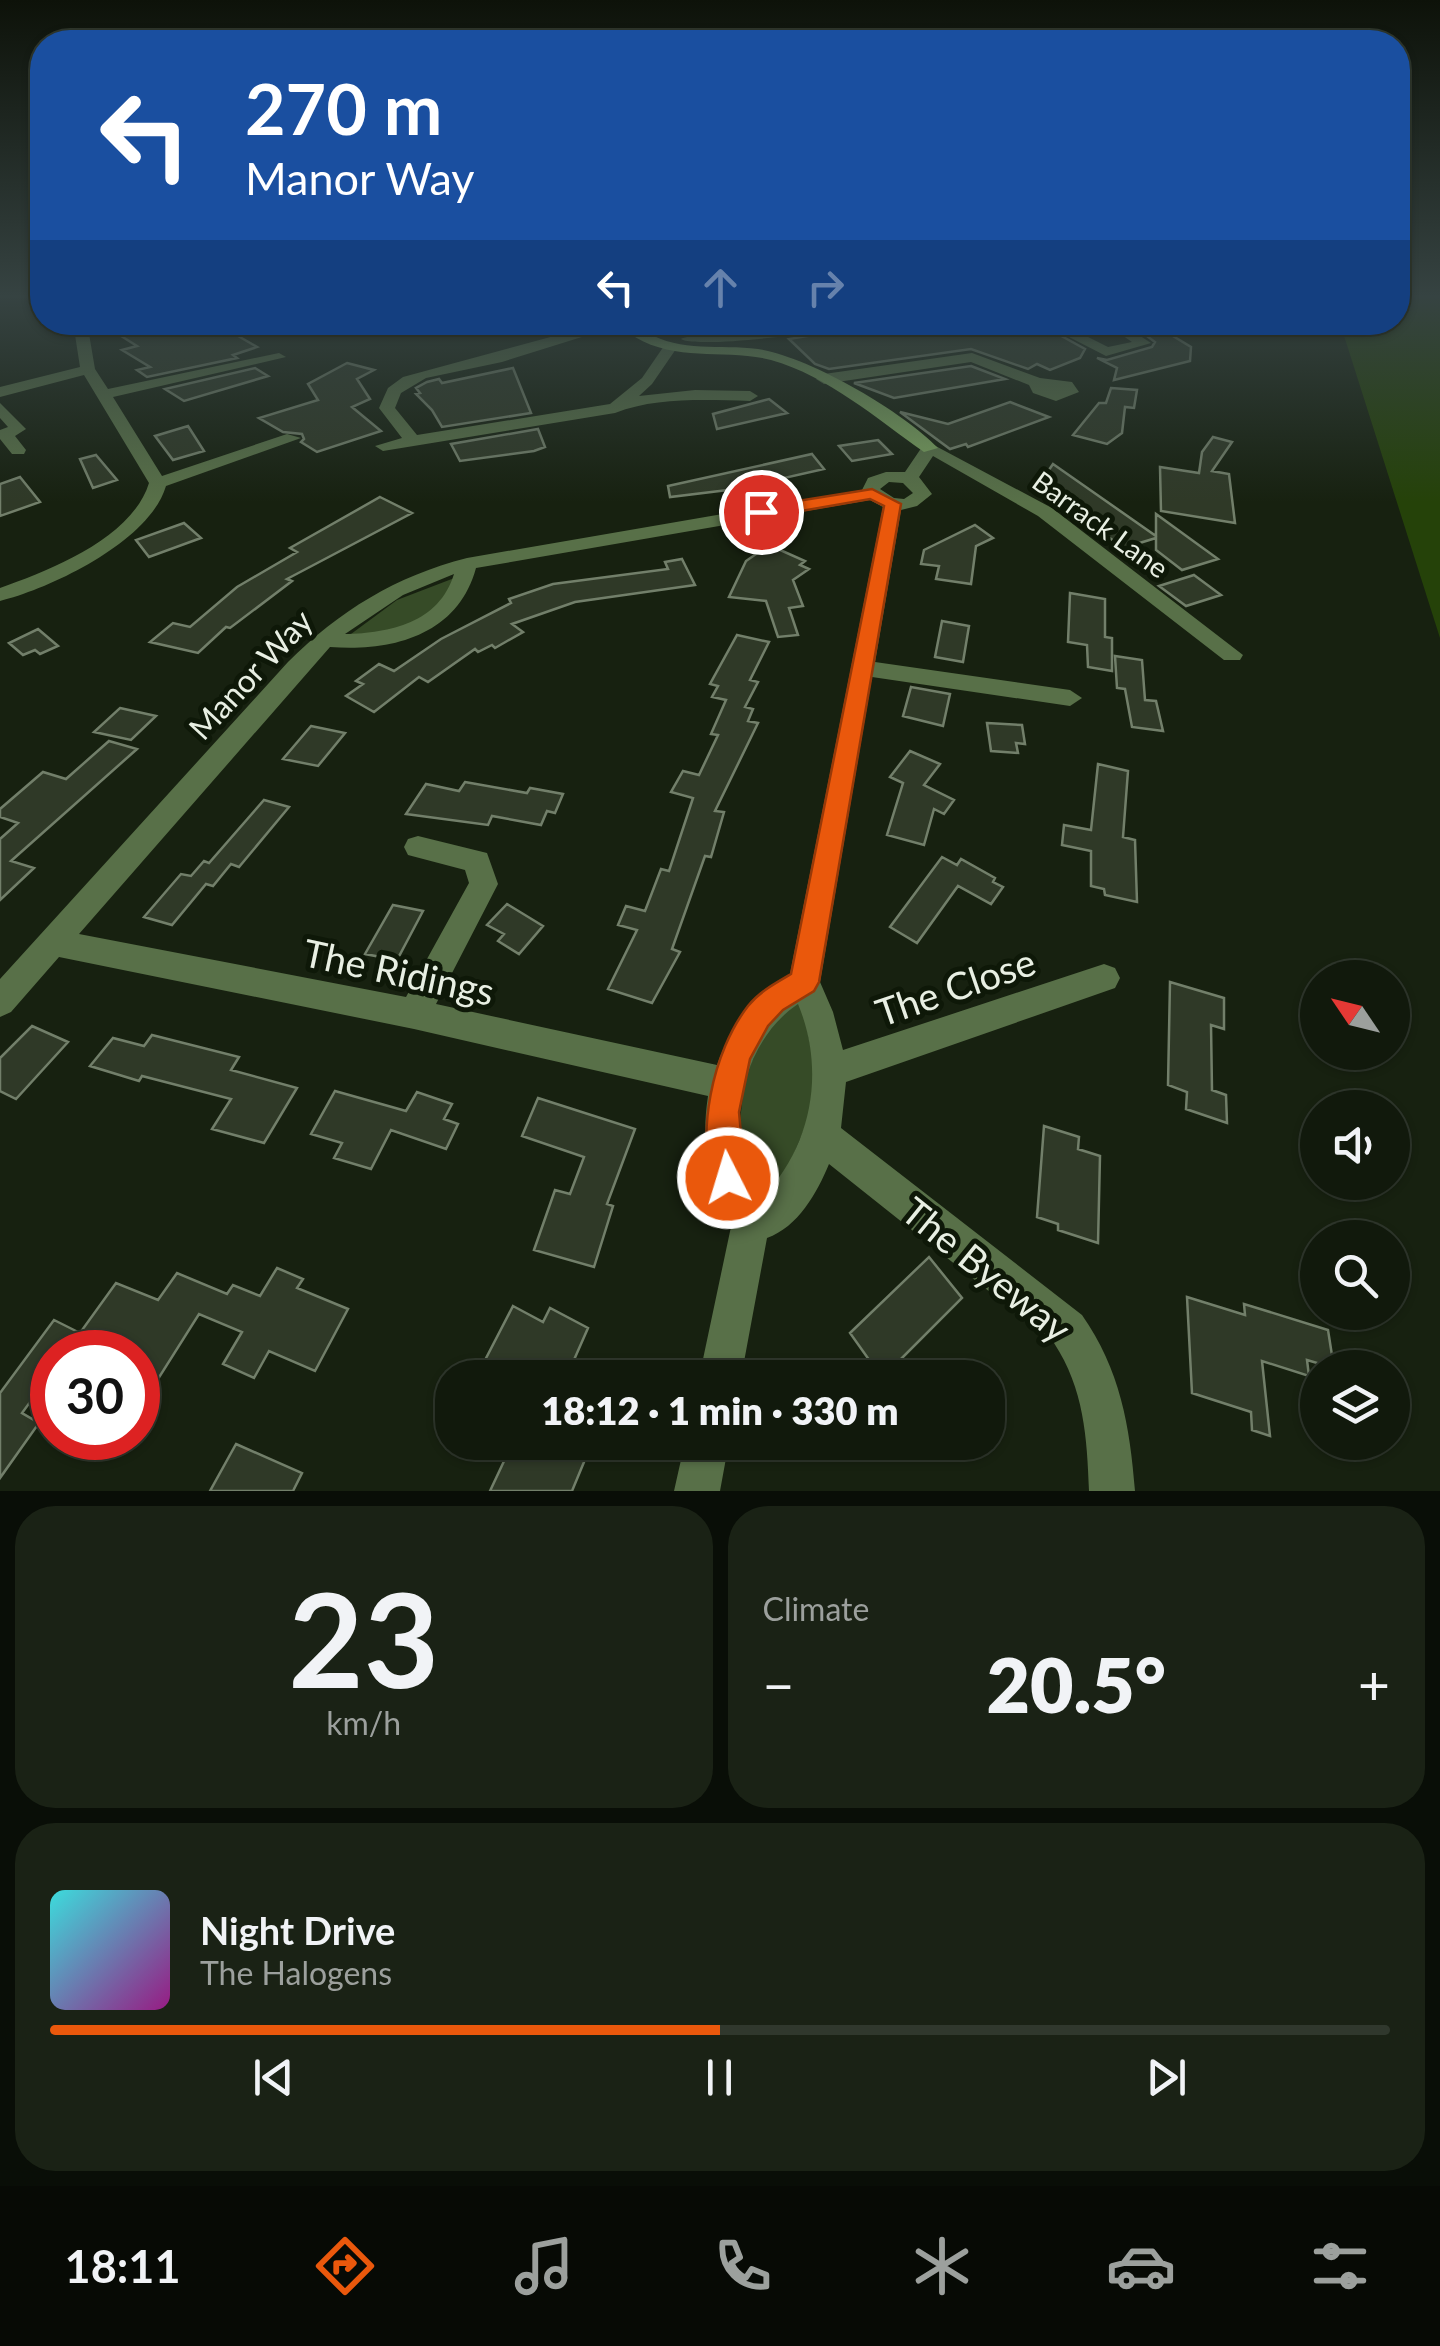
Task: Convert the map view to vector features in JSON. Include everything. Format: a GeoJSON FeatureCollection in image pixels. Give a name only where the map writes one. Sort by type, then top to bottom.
{"type":"FeatureCollection","features":[{"type":"Feature","properties":{"kind":"street"},"geometry":{"type":"LineString","coordinates":[[0,595],[30,586],[115,536],[153,502],[158,482],[88,364]]}},
{"type":"Feature","properties":{"kind":"street"},"geometry":{"type":"LineString","coordinates":[[103,395],[249,364]]}},
{"type":"Feature","properties":{"kind":"street"},"geometry":{"type":"LineString","coordinates":[[413,441],[387,408],[390,396],[423,375],[477,364]]}},
{"type":"Feature","properties":{"kind":"street"},"geometry":{"type":"LineString","coordinates":[[626,402],[661,364]]}},
{"type":"Feature","properties":{"kind":"street","name":"Barrack Lane"},"geometry":{"type":"LineString","coordinates":[[793,364],[824,379],[930,448],[1045,512],[1232,656]]}},
{"type":"Feature","properties":{"kind":"street"},"geometry":{"type":"LineString","coordinates":[[824,379],[928,364]]}},
{"type":"Feature","properties":{"kind":"street"},"geometry":{"type":"LineString","coordinates":[[989,364],[1039,383]]}},
{"type":"Feature","properties":{"kind":"street"},"geometry":{"type":"LineString","coordinates":[[0,392],[88,369]]}},
{"type":"Feature","properties":{"kind":"street"},"geometry":{"type":"LineString","coordinates":[[384,446],[592,413],[626,402],[696,395],[750,396]]}},
{"type":"Feature","properties":{"kind":"street"},"geometry":{"type":"LineString","coordinates":[[0,408],[18,430],[5,434],[18,450]]}},
{"type":"Feature","properties":{"kind":"street"},"geometry":{"type":"LineString","coordinates":[[158,482],[293,438]]}},
{"type":"Feature","properties":{"kind":"street"},"geometry":{"type":"LineString","coordinates":[[804,982],[786,990],[758,1017],[736,1056],[728,1084],[723,1112],[728,1178],[738,1203],[752,1218],[768,1218],[780,1208],[822,1136],[832,1070],[820,1018],[804,982],[863,668],[883,499],[921,498],[923,490],[909,478],[930,448]]}},
{"type":"Feature","properties":{"kind":"street","name":"Manor Way"},"geometry":{"type":"LineString","coordinates":[[883,499],[872,486],[879,479],[909,478]]}},
{"type":"Feature","properties":{"kind":"street","name":"Manor Way"},"geometry":{"type":"LineString","coordinates":[[0,1002],[323,639],[392,591],[468,564],[883,499]]}},
{"type":"Feature","properties":{"kind":"street"},"geometry":{"type":"LineString","coordinates":[[323,639],[345,642],[387,638],[425,624],[441,615],[460,595],[468,564]]}},
{"type":"Feature","properties":{"kind":"street"},"geometry":{"type":"LineString","coordinates":[[863,668],[1070,698]]}},
{"type":"Feature","properties":{"kind":"street"},"geometry":{"type":"LineString","coordinates":[[414,1014],[484,884],[478,861],[418,847]]}},
{"type":"Feature","properties":{"kind":"street","name":"The Ridings"},"geometry":{"type":"LineString","coordinates":[[53,942],[414,1014],[728,1084]]}},
{"type":"Feature","properties":{"kind":"street","name":"The Close"},"geometry":{"type":"LineString","coordinates":[[832,1070],[1104,978]]}},
{"type":"Feature","properties":{"kind":"street","name":"The Byeway"},"geometry":{"type":"LineString","coordinates":[[822,1136],[1068,1330],[1090,1359],[1104,1404],[1112,1491]]}},
{"type":"Feature","properties":{"kind":"street"},"geometry":{"type":"LineString","coordinates":[[724,1360],[752,1218]]}},
{"type":"Feature","properties":{"kind":"street"},"geometry":{"type":"LineString","coordinates":[[697,1491],[703,1460]]}},
{"type":"Feature","properties":{"kind":"shaded area"},"geometry":{"type":"Polygon","coordinates":[[[1353,364],[1440,364],[1440,638],[1353,364]]]}},
{"type":"Feature","properties":{"kind":"shaded area"},"geometry":{"type":"Polygon","coordinates":[[[457,577],[440,604],[414,622],[383,631],[351,634],[397,600],[457,577]]]}},
{"type":"Feature","properties":{"kind":"shaded area"},"geometry":{"type":"Polygon","coordinates":[[[797,1002],[803,1007],[816,1076],[808,1120],[775,1198],[757,1202],[737,1146],[745,1078],[765,1031],[797,1002]]]}},
{"type":"Feature","properties":{"kind":"building"},"geometry":{"type":"Polygon","coordinates":[[[144,364],[211,364],[147,377],[137,370],[150,367],[144,364]]]}},
{"type":"Feature","properties":{"kind":"building"},"geometry":{"type":"Polygon","coordinates":[[[346,364],[374,370],[357,379],[370,399],[352,407],[381,431],[317,452],[301,442],[302,434],[283,432],[259,418],[318,400],[308,384],[346,364]]]}},
{"type":"Feature","properties":{"kind":"building"},"geometry":{"type":"Polygon","coordinates":[[[815,364],[867,364],[829,369],[815,364]]]}},
{"type":"Feature","properties":{"kind":"building"},"geometry":{"type":"Polygon","coordinates":[[[1013,364],[1066,364],[1050,370],[1037,364],[1028,369],[1013,364]]]}},
{"type":"Feature","properties":{"kind":"building"},"geometry":{"type":"Polygon","coordinates":[[[1108,364],[1180,364],[1114,380],[1117,368],[1108,364]]]}},
{"type":"Feature","properties":{"kind":"building"},"geometry":{"type":"Polygon","coordinates":[[[971,366],[1005,379],[894,398],[854,383],[971,366]]]}},
{"type":"Feature","properties":{"kind":"building"},"geometry":{"type":"Polygon","coordinates":[[[255,368],[268,376],[184,401],[165,389],[255,368]]]}},
{"type":"Feature","properties":{"kind":"building"},"geometry":{"type":"Polygon","coordinates":[[[513,368],[531,413],[442,427],[416,394],[420,393],[416,388],[427,382],[439,379],[442,383],[513,368]]]}},
{"type":"Feature","properties":{"kind":"building"},"geometry":{"type":"Polygon","coordinates":[[[1111,388],[1137,390],[1134,408],[1125,407],[1122,433],[1107,444],[1073,435],[1099,403],[1106,403],[1111,388]]]}},
{"type":"Feature","properties":{"kind":"building"},"geometry":{"type":"Polygon","coordinates":[[[769,399],[787,413],[717,429],[713,414],[769,399]]]}},
{"type":"Feature","properties":{"kind":"building"},"geometry":{"type":"Polygon","coordinates":[[[1010,402],[1049,417],[968,447],[966,444],[950,449],[900,412],[948,424],[1010,402]]]}},
{"type":"Feature","properties":{"kind":"building"},"geometry":{"type":"Polygon","coordinates":[[[188,426],[204,451],[173,460],[155,436],[188,426]]]}},
{"type":"Feature","properties":{"kind":"building"},"geometry":{"type":"Polygon","coordinates":[[[538,429],[545,447],[534,451],[460,461],[451,444],[538,429]]]}},
{"type":"Feature","properties":{"kind":"building"},"geometry":{"type":"Polygon","coordinates":[[[1213,437],[1232,442],[1212,471],[1229,474],[1235,523],[1161,511],[1160,467],[1199,473],[1202,452],[1213,437]]]}},
{"type":"Feature","properties":{"kind":"building"},"geometry":{"type":"Polygon","coordinates":[[[878,440],[892,454],[852,461],[839,446],[878,440]]]}},
{"type":"Feature","properties":{"kind":"building"},"geometry":{"type":"Polygon","coordinates":[[[812,454],[824,469],[736,489],[670,497],[668,486],[812,454]]]}},
{"type":"Feature","properties":{"kind":"building"},"geometry":{"type":"Polygon","coordinates":[[[96,455],[117,480],[93,488],[80,459],[96,455]]]}},
{"type":"Feature","properties":{"kind":"building"},"geometry":{"type":"Polygon","coordinates":[[[1053,464],[1156,536],[1156,514],[1218,559],[1182,570],[1156,550],[1156,538],[1123,548],[1094,526],[1106,522],[1044,477],[1053,464]]]}},
{"type":"Feature","properties":{"kind":"building"},"geometry":{"type":"Polygon","coordinates":[[[20,477],[40,502],[0,516],[0,484],[20,477]]]}},
{"type":"Feature","properties":{"kind":"building"},"geometry":{"type":"Polygon","coordinates":[[[380,497],[412,513],[287,579],[292,581],[230,628],[226,627],[198,653],[150,642],[173,623],[190,627],[237,587],[297,552],[290,548],[380,497]]]}},
{"type":"Feature","properties":{"kind":"building"},"geometry":{"type":"Polygon","coordinates":[[[184,523],[201,538],[149,557],[136,540],[184,523]]]}},
{"type":"Feature","properties":{"kind":"building"},"geometry":{"type":"Polygon","coordinates":[[[975,525],[993,538],[976,546],[971,584],[936,579],[939,566],[921,564],[924,550],[975,525]]]}},
{"type":"Feature","properties":{"kind":"building"},"geometry":{"type":"Polygon","coordinates":[[[769,545],[805,561],[800,565],[809,569],[793,580],[803,606],[789,608],[798,635],[778,637],[766,601],[729,597],[746,561],[769,545]]]}},
{"type":"Feature","properties":{"kind":"building"},"geometry":{"type":"Polygon","coordinates":[[[682,559],[695,585],[575,602],[512,624],[523,632],[495,648],[492,645],[478,652],[475,649],[428,682],[419,677],[374,712],[346,696],[363,684],[356,681],[379,664],[394,671],[441,639],[511,603],[509,599],[553,584],[668,569],[665,562],[682,559]]]}},
{"type":"Feature","properties":{"kind":"building"},"geometry":{"type":"Polygon","coordinates":[[[1194,575],[1221,595],[1186,606],[1159,586],[1194,575]]]}},
{"type":"Feature","properties":{"kind":"building"},"geometry":{"type":"Polygon","coordinates":[[[1070,593],[1105,599],[1105,637],[1112,638],[1112,671],[1088,667],[1087,645],[1068,642],[1070,593]]]}},
{"type":"Feature","properties":{"kind":"building"},"geometry":{"type":"Polygon","coordinates":[[[942,621],[969,626],[963,662],[935,657],[942,621]]]}},
{"type":"Feature","properties":{"kind":"building"},"geometry":{"type":"Polygon","coordinates":[[[38,629],[58,646],[40,654],[35,650],[23,655],[9,643],[38,629]]]}},
{"type":"Feature","properties":{"kind":"building"},"geometry":{"type":"Polygon","coordinates":[[[737,635],[769,642],[750,680],[758,682],[745,707],[753,709],[748,721],[758,723],[715,811],[724,812],[711,857],[705,856],[672,949],[680,952],[652,1003],[608,989],[637,930],[618,925],[626,906],[645,911],[661,869],[669,871],[693,798],[671,792],[683,771],[699,775],[718,735],[711,734],[726,700],[712,697],[718,686],[710,684],[737,635]]]}},
{"type":"Feature","properties":{"kind":"building"},"geometry":{"type":"Polygon","coordinates":[[[1115,656],[1142,660],[1145,700],[1156,701],[1163,731],[1132,727],[1125,689],[1117,688],[1115,656]]]}},
{"type":"Feature","properties":{"kind":"building"},"geometry":{"type":"Polygon","coordinates":[[[911,687],[950,694],[943,726],[903,716],[911,687]]]}},
{"type":"Feature","properties":{"kind":"building"},"geometry":{"type":"Polygon","coordinates":[[[120,708],[156,716],[131,740],[94,732],[120,708]]]}},
{"type":"Feature","properties":{"kind":"building"},"geometry":{"type":"Polygon","coordinates":[[[987,723],[1022,725],[1025,744],[1016,743],[1018,753],[991,751],[987,723]]]}},
{"type":"Feature","properties":{"kind":"building"},"geometry":{"type":"Polygon","coordinates":[[[311,726],[345,733],[318,766],[283,759],[311,726]]]}},
{"type":"Feature","properties":{"kind":"building"},"geometry":{"type":"Polygon","coordinates":[[[109,741],[137,749],[11,861],[34,868],[0,900],[0,839],[18,823],[0,817],[0,809],[43,772],[66,779],[109,741]]]}},
{"type":"Feature","properties":{"kind":"building"},"geometry":{"type":"Polygon","coordinates":[[[910,751],[940,764],[924,785],[954,800],[944,814],[934,809],[924,845],[887,835],[903,783],[890,777],[910,751]]]}},
{"type":"Feature","properties":{"kind":"building"},"geometry":{"type":"Polygon","coordinates":[[[1098,764],[1128,771],[1123,837],[1135,840],[1137,902],[1105,895],[1104,889],[1091,886],[1091,851],[1062,845],[1064,825],[1091,830],[1098,764]]]}},
{"type":"Feature","properties":{"kind":"building"},"geometry":{"type":"Polygon","coordinates":[[[465,782],[527,793],[530,788],[563,794],[555,813],[547,811],[541,825],[492,816],[488,825],[406,814],[426,784],[459,791],[465,782]]]}},
{"type":"Feature","properties":{"kind":"building"},"geometry":{"type":"Polygon","coordinates":[[[264,800],[289,807],[239,867],[231,864],[213,886],[206,884],[172,925],[144,917],[181,874],[191,876],[204,861],[209,863],[264,800]]]}},
{"type":"Feature","properties":{"kind":"building"},"geometry":{"type":"Polygon","coordinates":[[[942,857],[957,865],[961,859],[995,878],[993,882],[1003,887],[991,904],[958,886],[917,943],[890,927],[942,857]]]}},
{"type":"Feature","properties":{"kind":"building"},"geometry":{"type":"Polygon","coordinates":[[[507,904],[543,926],[519,954],[498,941],[504,934],[487,925],[507,904]]]}},
{"type":"Feature","properties":{"kind":"building"},"geometry":{"type":"Polygon","coordinates":[[[393,905],[423,911],[397,960],[365,954],[393,905]]]}},
{"type":"Feature","properties":{"kind":"building"},"geometry":{"type":"Polygon","coordinates":[[[1170,982],[1224,998],[1224,1029],[1211,1025],[1212,1090],[1226,1095],[1227,1123],[1186,1109],[1187,1092],[1168,1085],[1170,982]]]}},
{"type":"Feature","properties":{"kind":"building"},"geometry":{"type":"Polygon","coordinates":[[[32,1026],[68,1042],[16,1099],[0,1091],[0,1058],[32,1026]]]}},
{"type":"Feature","properties":{"kind":"building"},"geometry":{"type":"Polygon","coordinates":[[[152,1035],[239,1057],[231,1070],[297,1088],[264,1143],[212,1129],[231,1099],[142,1076],[139,1081],[90,1066],[113,1038],[144,1046],[152,1035]]]}},
{"type":"Feature","properties":{"kind":"building"},"geometry":{"type":"Polygon","coordinates":[[[335,1091],[406,1111],[417,1092],[452,1104],[444,1119],[458,1124],[446,1149],[391,1130],[371,1169],[334,1158],[342,1143],[311,1134],[335,1091]]]}},
{"type":"Feature","properties":{"kind":"building"},"geometry":{"type":"Polygon","coordinates":[[[538,1098],[635,1129],[607,1204],[613,1206],[594,1267],[534,1250],[555,1190],[570,1194],[584,1157],[522,1136],[538,1098]]]}},
{"type":"Feature","properties":{"kind":"building"},"geometry":{"type":"Polygon","coordinates":[[[1044,1126],[1079,1137],[1078,1149],[1100,1156],[1098,1243],[1058,1230],[1058,1224],[1037,1217],[1044,1126]]]}},
{"type":"Feature","properties":{"kind":"building"},"geometry":{"type":"Polygon","coordinates":[[[929,1257],[962,1298],[900,1360],[869,1360],[850,1333],[929,1257]]]}},
{"type":"Feature","properties":{"kind":"building"},"geometry":{"type":"Polygon","coordinates":[[[277,1268],[303,1279],[297,1288],[348,1309],[315,1371],[269,1351],[254,1378],[223,1364],[242,1332],[199,1314],[160,1376],[160,1330],[82,1330],[116,1283],[158,1300],[177,1273],[227,1294],[233,1285],[260,1296],[277,1268]]]}},
{"type":"Feature","properties":{"kind":"building"},"geometry":{"type":"Polygon","coordinates":[[[1187,1297],[1245,1315],[1244,1304],[1300,1321],[1300,1330],[1328,1330],[1331,1350],[1300,1350],[1300,1373],[1262,1361],[1270,1436],[1252,1430],[1251,1412],[1192,1393],[1187,1297]]]}},
{"type":"Feature","properties":{"kind":"building"},"geometry":{"type":"Polygon","coordinates":[[[513,1306],[543,1322],[550,1308],[588,1328],[574,1360],[485,1360],[513,1306]]]}},
{"type":"Feature","properties":{"kind":"building"},"geometry":{"type":"Polygon","coordinates":[[[54,1320],[74,1330],[47,1330],[54,1320]]]}},
{"type":"Feature","properties":{"kind":"building"},"geometry":{"type":"Polygon","coordinates":[[[30,1352],[30,1402],[22,1413],[30,1418],[30,1436],[0,1478],[0,1393],[30,1352]]]}},
{"type":"Feature","properties":{"kind":"building"},"geometry":{"type":"Polygon","coordinates":[[[236,1444],[302,1473],[293,1491],[210,1491],[236,1444]]]}},
{"type":"Feature","properties":{"kind":"building"},"geometry":{"type":"Polygon","coordinates":[[[505,1460],[584,1462],[572,1491],[490,1491],[505,1460]]]}},
{"type":"Feature","properties":{"kind":"route"},"geometry":{"type":"LineString","coordinates":[[728,1178],[723,1112],[736,1056],[772,1001],[804,982],[893,504],[872,494],[761,512]]}}]}
